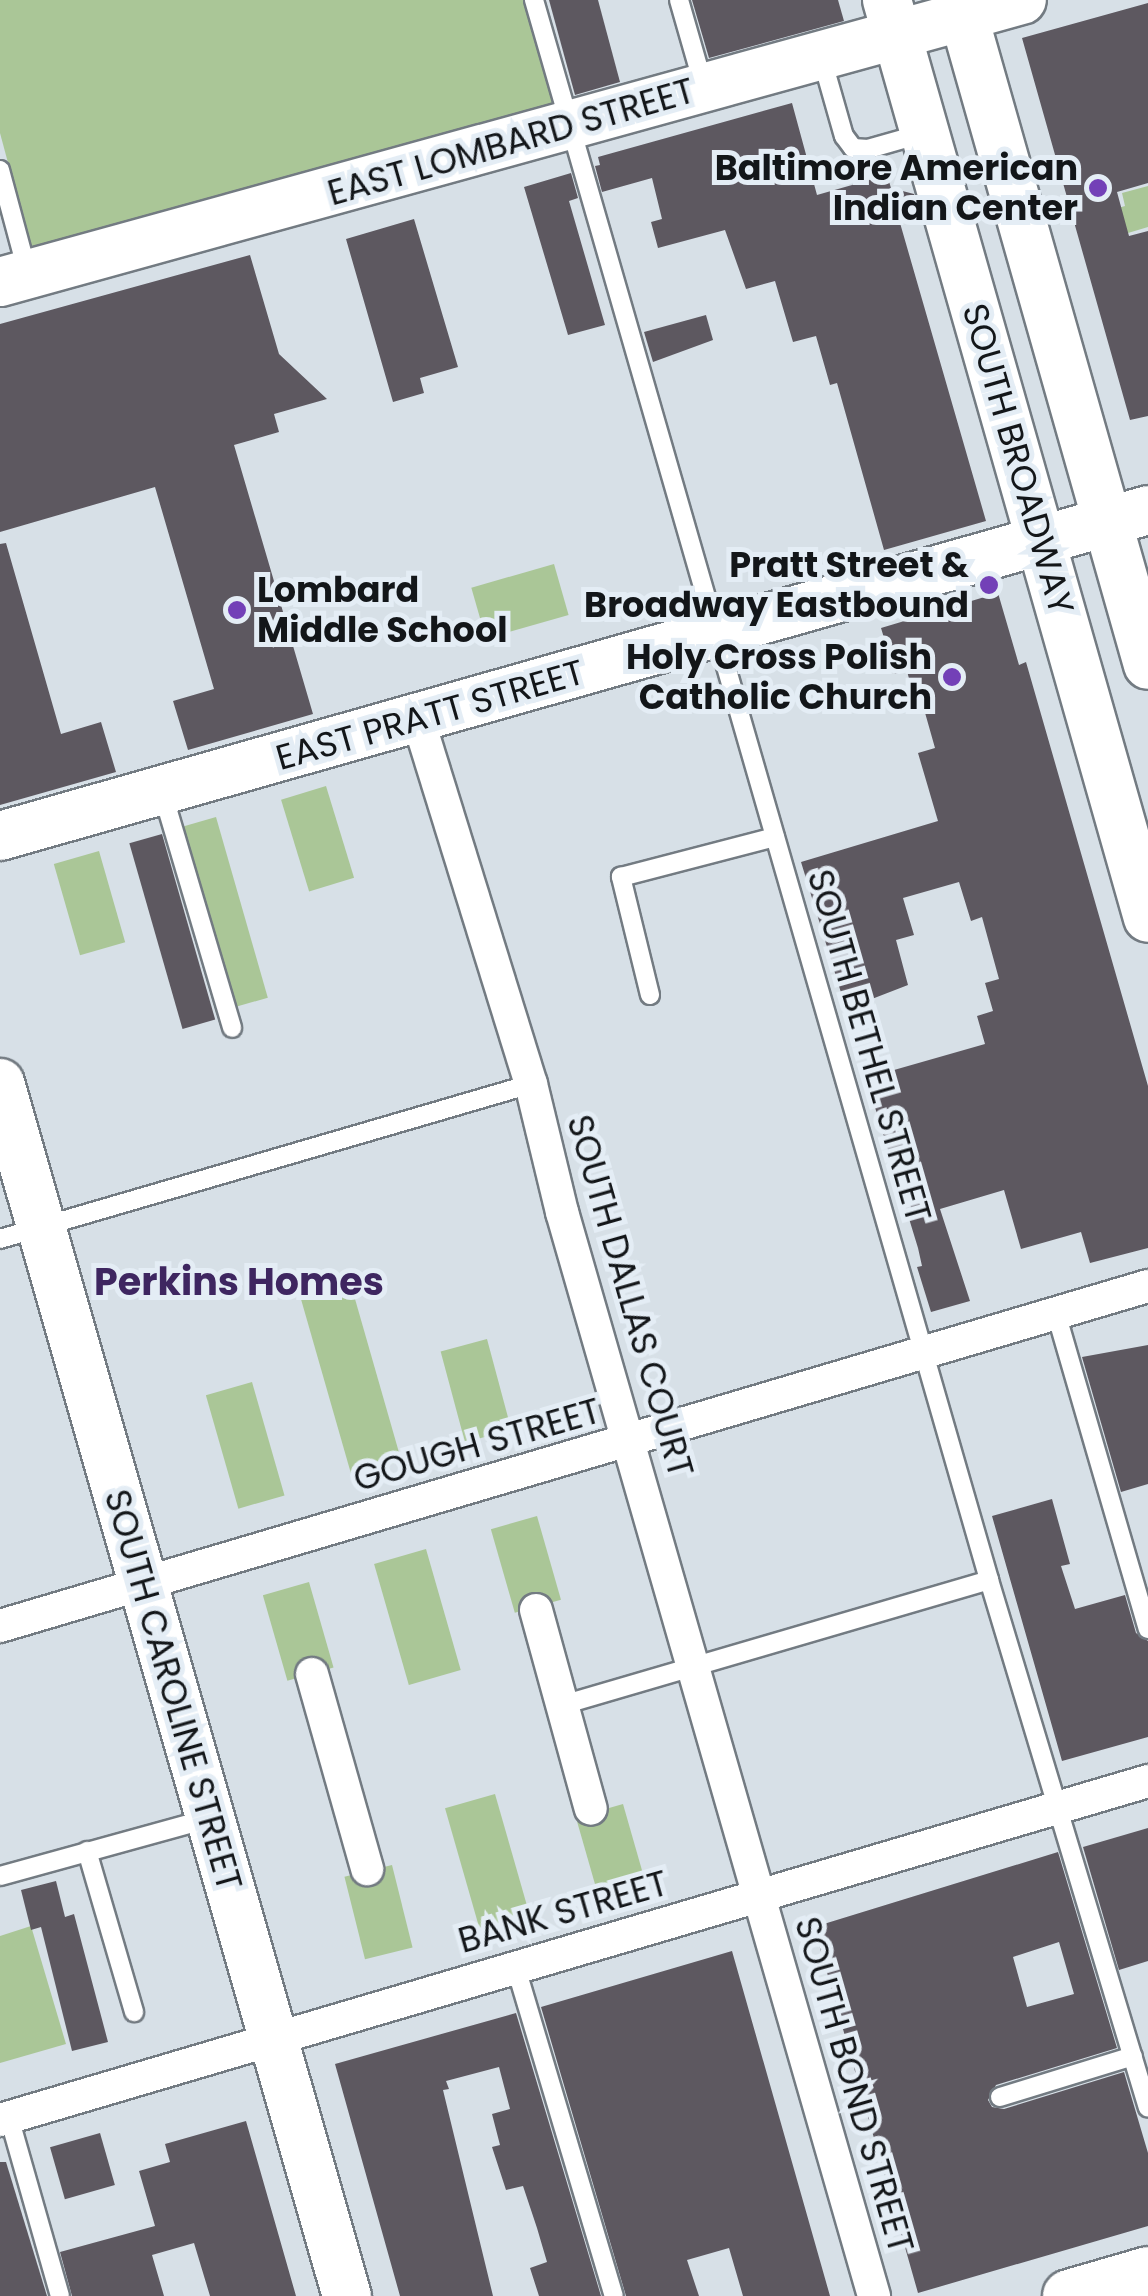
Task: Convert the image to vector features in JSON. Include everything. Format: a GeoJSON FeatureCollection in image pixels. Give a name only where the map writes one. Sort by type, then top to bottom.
{"type":"FeatureCollection","features":[{"type":"Feature","properties":{"kind":"main road","name":"EAST LOMBARD STREET"},"geometry":{"type":"LineString","coordinates":[[14,279],[821,56],[892,18],[1022,0]]}},
{"type":"Feature","properties":{"kind":"main road","name":"SOUTH BROADWAY"},"geometry":{"type":"LineString","coordinates":[[962,8],[1128,515],[1148,665]]}},
{"type":"Feature","properties":{"kind":"main road","name":"SOUTH BROADWAY"},"geometry":{"type":"LineString","coordinates":[[892,18],[1148,918]]}},
{"type":"Feature","properties":{"kind":"main road","name":"EAST PRATT STREET"},"geometry":{"type":"LineString","coordinates":[[0,836],[1128,515]]}},
{"type":"Feature","properties":{"kind":"main road","name":"SOUTH CAROLINE STREET"},"geometry":{"type":"LineString","coordinates":[[0,1083],[21,1233],[143,1584],[346,2296]]}},
{"type":"Feature","properties":{"kind":"main road"},"geometry":{"type":"LineString","coordinates":[[1069,2296],[1148,2273]]}},
{"type":"Feature","properties":{"kind":"street","name":"SOUTH DALLAS COURT"},"geometry":{"type":"LineString","coordinates":[[418,718],[531,1084],[562,1212],[756,1897]]}},
{"type":"Feature","properties":{"kind":"street","name":"GOUGH STREET"},"geometry":{"type":"LineString","coordinates":[[0,1626],[1148,1286]]}},
{"type":"Feature","properties":{"kind":"street"},"geometry":{"type":"LineString","coordinates":[[536,1610],[591,1809]]}},
{"type":"Feature","properties":{"kind":"street"},"geometry":{"type":"LineString","coordinates":[[312,1674],[367,1869]]}},
{"type":"Feature","properties":{"kind":"street","name":"BANK STREET"},"geometry":{"type":"LineString","coordinates":[[5,2119],[1148,1781]]}},
{"type":"Feature","properties":{"kind":"street","name":"SOUTH BOND STREET"},"geometry":{"type":"LineString","coordinates":[[756,1897],[874,2296]]}},
{"type":"Feature","properties":{"kind":"lane","name":"SOUTH BETHEL STREET"},"geometry":{"type":"LineString","coordinates":[[534,0],[989,1580],[1148,2108]]}},
{"type":"Feature","properties":{"kind":"lane"},"geometry":{"type":"LineString","coordinates":[[679,0],[704,88]]}},
{"type":"Feature","properties":{"kind":"lane"},"geometry":{"type":"LineString","coordinates":[[821,56],[844,136],[853,148],[868,149],[925,133]]}},
{"type":"Feature","properties":{"kind":"lane"},"geometry":{"type":"LineString","coordinates":[[0,170],[14,279]]}},
{"type":"Feature","properties":{"kind":"lane"},"geometry":{"type":"LineString","coordinates":[[162,791],[232,1028]]}},
{"type":"Feature","properties":{"kind":"lane"},"geometry":{"type":"LineString","coordinates":[[650,995],[621,878],[775,837]]}},
{"type":"Feature","properties":{"kind":"lane"},"geometry":{"type":"LineString","coordinates":[[21,1233],[531,1084]]}},
{"type":"Feature","properties":{"kind":"lane"},"geometry":{"type":"LineString","coordinates":[[1056,1312],[1148,1629]]}},
{"type":"Feature","properties":{"kind":"lane"},"geometry":{"type":"LineString","coordinates":[[562,1705],[989,1580]]}},
{"type":"Feature","properties":{"kind":"lane"},"geometry":{"type":"LineString","coordinates":[[0,1876],[209,1818]]}},
{"type":"Feature","properties":{"kind":"lane"},"geometry":{"type":"LineString","coordinates":[[87,1852],[134,2012]]}},
{"type":"Feature","properties":{"kind":"lane"},"geometry":{"type":"LineString","coordinates":[[516,1968],[614,2296]]}},
{"type":"Feature","properties":{"kind":"lane"},"geometry":{"type":"LineString","coordinates":[[1000,2097],[1133,2056]]}},
{"type":"Feature","properties":{"kind":"lane"},"geometry":{"type":"LineString","coordinates":[[5,2119],[60,2296]]}},
{"type":"Feature","properties":{"kind":"green space"},"geometry":{"type":"Polygon","coordinates":[[[0,0],[523,0],[557,105],[33,256],[0,133],[0,0]]]}},
{"type":"Feature","properties":{"kind":"green space"},"geometry":{"type":"Polygon","coordinates":[[[1148,186],[1148,227],[1128,233],[1076,220],[1125,206],[1122,193],[1148,186]]]}},
{"type":"Feature","properties":{"kind":"green space"},"geometry":{"type":"Polygon","coordinates":[[[554,564],[569,615],[486,639],[471,588],[554,564]]]}},
{"type":"Feature","properties":{"kind":"green space"},"geometry":{"type":"Polygon","coordinates":[[[326,786],[354,878],[309,892],[281,800],[326,786]]]}},
{"type":"Feature","properties":{"kind":"green space"},"geometry":{"type":"Polygon","coordinates":[[[216,817],[268,998],[216,1013],[164,832],[216,817]]]}},
{"type":"Feature","properties":{"kind":"green space"},"geometry":{"type":"Polygon","coordinates":[[[99,851],[125,942],[80,955],[54,864],[99,851]]]}},
{"type":"Feature","properties":{"kind":"green space"},"geometry":{"type":"Polygon","coordinates":[[[351,1285],[401,1461],[351,1475],[301,1299],[351,1285]]]}},
{"type":"Feature","properties":{"kind":"green space"},"geometry":{"type":"Polygon","coordinates":[[[487,1339],[511,1430],[465,1442],[441,1351],[487,1339]]]}},
{"type":"Feature","properties":{"kind":"green space"},"geometry":{"type":"Polygon","coordinates":[[[252,1382],[285,1495],[238,1509],[206,1395],[252,1382]]]}},
{"type":"Feature","properties":{"kind":"green space"},"geometry":{"type":"Polygon","coordinates":[[[537,1516],[561,1600],[515,1613],[491,1529],[537,1516]]]}},
{"type":"Feature","properties":{"kind":"green space"},"geometry":{"type":"Polygon","coordinates":[[[426,1549],[461,1670],[409,1685],[374,1564],[426,1549]]]}},
{"type":"Feature","properties":{"kind":"green space"},"geometry":{"type":"Polygon","coordinates":[[[309,1582],[334,1668],[287,1681],[263,1595],[309,1582]]]}},
{"type":"Feature","properties":{"kind":"green space"},"geometry":{"type":"Polygon","coordinates":[[[495,1794],[529,1914],[479,1928],[445,1808],[495,1794]]]}},
{"type":"Feature","properties":{"kind":"green space"},"geometry":{"type":"Polygon","coordinates":[[[623,1804],[644,1879],[597,1892],[576,1818],[623,1804]]]}},
{"type":"Feature","properties":{"kind":"green space"},"geometry":{"type":"Polygon","coordinates":[[[392,1865],[413,1947],[365,1959],[344,1877],[392,1865]]]}},
{"type":"Feature","properties":{"kind":"green space"},"geometry":{"type":"Polygon","coordinates":[[[31,1926],[66,2044],[0,2063],[0,1936],[31,1926]]]}},
{"type":"Feature","properties":{"kind":"building"},"geometry":{"type":"Polygon","coordinates":[[[549,0],[598,0],[620,82],[575,95],[549,0]]]}},
{"type":"Feature","properties":{"kind":"building"},"geometry":{"type":"Polygon","coordinates":[[[692,0],[838,0],[844,21],[709,58],[692,0]]]}},
{"type":"Feature","properties":{"kind":"building"},"geometry":{"type":"Polygon","coordinates":[[[1148,3],[1148,183],[1117,192],[1129,236],[1148,231],[1148,416],[1130,420],[1022,38],[1148,3]]]}},
{"type":"Feature","properties":{"kind":"building"},"geometry":{"type":"Polygon","coordinates":[[[792,103],[817,195],[887,175],[891,188],[914,194],[915,199],[898,216],[986,521],[884,550],[837,383],[830,385],[816,336],[793,342],[775,281],[746,289],[725,230],[658,248],[651,222],[662,219],[652,178],[602,192],[595,166],[600,165],[598,157],[792,103]]]}},
{"type":"Feature","properties":{"kind":"building"},"geometry":{"type":"Polygon","coordinates":[[[571,173],[578,198],[569,201],[605,325],[568,335],[524,187],[571,173]]]}},
{"type":"Feature","properties":{"kind":"building"},"geometry":{"type":"Polygon","coordinates":[[[414,219],[458,367],[420,378],[424,393],[393,402],[346,239],[414,219]]]}},
{"type":"Feature","properties":{"kind":"building"},"geometry":{"type":"Polygon","coordinates":[[[250,255],[279,354],[327,399],[274,414],[279,432],[234,445],[313,714],[188,750],[173,701],[214,689],[155,487],[0,532],[0,324],[250,255]]]}},
{"type":"Feature","properties":{"kind":"building"},"geometry":{"type":"Polygon","coordinates":[[[706,315],[713,340],[653,362],[644,332],[706,315]]]}},
{"type":"Feature","properties":{"kind":"building"},"geometry":{"type":"Polygon","coordinates":[[[6,543],[61,734],[101,722],[116,772],[0,805],[0,544],[6,543]]]}},
{"type":"Feature","properties":{"kind":"building"},"geometry":{"type":"Polygon","coordinates":[[[998,593],[1019,665],[1026,662],[1148,1086],[1148,1248],[1090,1263],[1081,1232],[1021,1249],[1004,1190],[940,1209],[970,1301],[931,1312],[917,1267],[922,1266],[918,1248],[866,1078],[985,1044],[977,1016],[993,1011],[985,983],[999,979],[982,917],[971,921],[959,882],[903,898],[914,935],[896,940],[908,985],[846,1009],[801,862],[938,821],[918,753],[935,748],[918,688],[912,690],[907,671],[895,674],[881,628],[998,593]]]}},
{"type":"Feature","properties":{"kind":"building"},"geometry":{"type":"Polygon","coordinates":[[[162,834],[215,1020],[183,1029],[129,843],[162,834]]]}},
{"type":"Feature","properties":{"kind":"building"},"geometry":{"type":"Polygon","coordinates":[[[1148,1345],[1148,1484],[1121,1492],[1082,1357],[1148,1345]]]}},
{"type":"Feature","properties":{"kind":"building"},"geometry":{"type":"Polygon","coordinates":[[[1052,1499],[1070,1564],[1061,1566],[1075,1609],[1125,1595],[1136,1633],[1148,1641],[1148,1737],[1062,1761],[992,1516],[1052,1499]]]}},
{"type":"Feature","properties":{"kind":"building"},"geometry":{"type":"Polygon","coordinates":[[[1148,1828],[1148,1961],[1119,1970],[1083,1847],[1148,1828]]]}},
{"type":"Feature","properties":{"kind":"building"},"geometry":{"type":"Polygon","coordinates":[[[1058,1852],[1117,2048],[996,2085],[988,2100],[992,2107],[1004,2109],[1124,2072],[1148,2153],[1148,2226],[918,2293],[814,1927],[1058,1852]],[[1059,1942],[1013,1957],[1027,2007],[1074,1994],[1059,1942]]]}},
{"type":"Feature","properties":{"kind":"building"},"geometry":{"type":"Polygon","coordinates":[[[56,1881],[65,1917],[74,1914],[108,2042],[72,2051],[41,1927],[31,1930],[21,1890],[56,1881]]]}},
{"type":"Feature","properties":{"kind":"building"},"geometry":{"type":"Polygon","coordinates":[[[732,1951],[830,2296],[743,2296],[729,2248],[687,2260],[699,2296],[626,2296],[541,2007],[732,1951]]]}},
{"type":"Feature","properties":{"kind":"building"},"geometry":{"type":"Polygon","coordinates":[[[516,2013],[601,2296],[539,2296],[530,2268],[547,2262],[537,2228],[523,2186],[506,2190],[492,2147],[500,2145],[492,2114],[510,2109],[499,2067],[446,2081],[449,2089],[443,2090],[493,2296],[400,2296],[335,2064],[516,2013]]]}},
{"type":"Feature","properties":{"kind":"building"},"geometry":{"type":"Polygon","coordinates":[[[246,2121],[296,2296],[210,2296],[194,2243],[152,2255],[164,2296],[72,2296],[60,2252],[155,2226],[139,2171],[170,2162],[165,2144],[246,2121]]]}},
{"type":"Feature","properties":{"kind":"building"},"geometry":{"type":"Polygon","coordinates":[[[100,2133],[115,2185],[65,2199],[50,2147],[100,2133]]]}},
{"type":"Feature","properties":{"kind":"building"},"geometry":{"type":"Polygon","coordinates":[[[0,2162],[6,2162],[47,2296],[0,2296],[0,2162]]]}},
{"type":"Feature","properties":{"kind":"place","name":"Baltimore American Indian Center"},"geometry":{"type":"Point","coordinates":[1098,188]}},
{"type":"Feature","properties":{"kind":"place","name":"Pratt Street & Broadway Eastbound"},"geometry":{"type":"Point","coordinates":[989,585]}},
{"type":"Feature","properties":{"kind":"place","name":"Lombard Middle School"},"geometry":{"type":"Point","coordinates":[237,610]}},
{"type":"Feature","properties":{"kind":"place","name":"Holy Cross Polish Catholic Church"},"geometry":{"type":"Point","coordinates":[952,677]}},
{"type":"Feature","properties":{"kind":"district","name":"Perkins Homes"},"geometry":{"type":"Point","coordinates":[239,1282]}}]}
